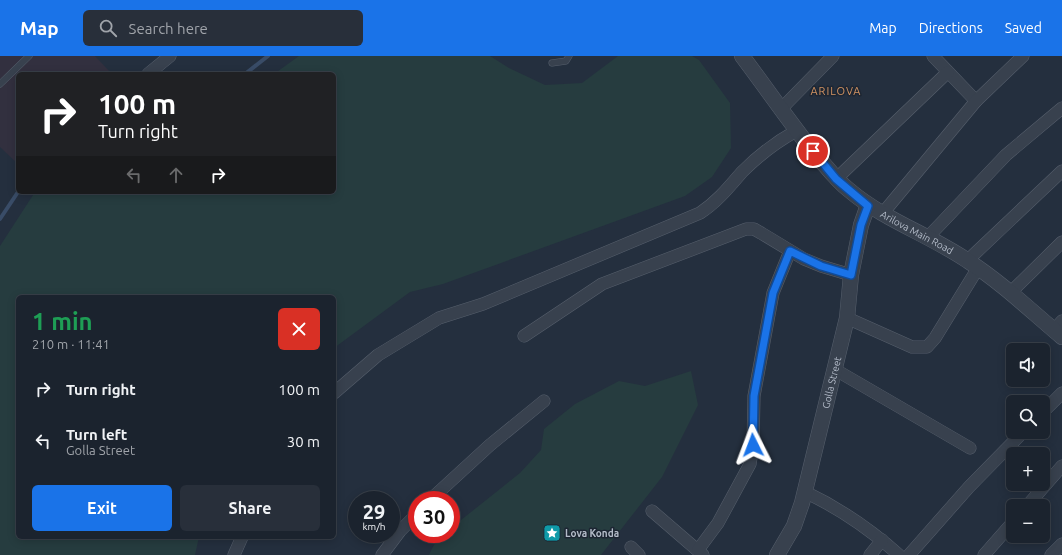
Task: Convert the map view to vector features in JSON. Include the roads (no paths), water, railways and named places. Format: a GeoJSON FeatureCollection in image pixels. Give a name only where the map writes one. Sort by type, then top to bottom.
{"type":"FeatureCollection","features":[{"type":"Feature","properties":{"kind":"street"},"geometry":{"type":"LineString","coordinates":[[150,72],[170,56]]}},
{"type":"Feature","properties":{"kind":"street","name":"Arilova Main Road"},"geometry":{"type":"LineString","coordinates":[[742,56],[796,131],[836,179],[868,206],[929,236],[973,264],[1059,329]]}},
{"type":"Feature","properties":{"kind":"street"},"geometry":{"type":"LineString","coordinates":[[781,109],[834,56]]}},
{"type":"Feature","properties":{"kind":"street"},"geometry":{"type":"LineString","coordinates":[[933,56],[976,101]]}},
{"type":"Feature","properties":{"kind":"street"},"geometry":{"type":"LineString","coordinates":[[884,214],[976,101],[1023,56]]}},
{"type":"Feature","properties":{"kind":"street"},"geometry":{"type":"LineString","coordinates":[[836,179],[948,72]]}},
{"type":"Feature","properties":{"kind":"street"},"geometry":{"type":"LineString","coordinates":[[929,236],[1006,155],[1062,108]]}},
{"type":"Feature","properties":{"kind":"street"},"geometry":{"type":"LineString","coordinates":[[336,391],[378,355],[440,318],[490,301],[700,213],[711,206],[763,152],[796,131]]}},
{"type":"Feature","properties":{"kind":"street"},"geometry":{"type":"LineString","coordinates":[[847,318],[912,347],[927,348],[935,338],[973,264],[1062,171]]}},
{"type":"Feature","properties":{"kind":"street","name":"Golla Street"},"geometry":{"type":"LineString","coordinates":[[777,555],[794,526],[805,492],[847,318],[851,275],[861,225],[868,206]]}},
{"type":"Feature","properties":{"kind":"street"},"geometry":{"type":"LineString","coordinates":[[524,336],[602,284],[736,232],[754,229],[790,251],[821,266],[851,275]]}},
{"type":"Feature","properties":{"kind":"street"},"geometry":{"type":"LineString","coordinates":[[1010,293],[1062,242]]}},
{"type":"Feature","properties":{"kind":"street"},"geometry":{"type":"LineString","coordinates":[[652,511],[700,553],[750,464],[753,445],[754,396],[773,293],[790,251]]}},
{"type":"Feature","properties":{"kind":"street"},"geometry":{"type":"LineString","coordinates":[[834,369],[970,448]]}},
{"type":"Feature","properties":{"kind":"street"},"geometry":{"type":"LineString","coordinates":[[1050,405],[1062,393]]}},
{"type":"Feature","properties":{"kind":"street"},"geometry":{"type":"LineString","coordinates":[[440,491],[490,445],[544,401]]}},
{"type":"Feature","properties":{"kind":"street"},"geometry":{"type":"LineString","coordinates":[[909,555],[969,487],[1016,439]]}},
{"type":"Feature","properties":{"kind":"street"},"geometry":{"type":"LineString","coordinates":[[1033,499],[1062,466]]}},
{"type":"Feature","properties":{"kind":"street"},"geometry":{"type":"LineString","coordinates":[[805,492],[830,504],[882,540],[899,555]]}},
{"type":"Feature","properties":{"kind":"street"},"geometry":{"type":"LineString","coordinates":[[382,555],[408,523]]}},
{"type":"Feature","properties":{"kind":"street"},"geometry":{"type":"LineString","coordinates":[[984,555],[1006,530]]}},
{"type":"Feature","properties":{"kind":"street"},"geometry":{"type":"LineString","coordinates":[[234,555],[241,539]]}},
{"type":"Feature","properties":{"kind":"street"},"geometry":{"type":"LineString","coordinates":[[870,555],[882,540]]}},
{"type":"Feature","properties":{"kind":"street"},"geometry":{"type":"LineString","coordinates":[[1052,555],[1062,544]]}},
{"type":"Feature","properties":{"kind":"lane"},"geometry":{"type":"LineString","coordinates":[[0,84],[29,56]]}},
{"type":"Feature","properties":{"kind":"lane"},"geometry":{"type":"LineString","coordinates":[[552,63],[566,61],[569,56]]}},
{"type":"Feature","properties":{"kind":"waterway"},"geometry":{"type":"LineString","coordinates":[[248,72],[268,56]]}},
{"type":"Feature","properties":{"kind":"waterway"},"geometry":{"type":"LineString","coordinates":[[0,219],[17,194]]}},
{"type":"Feature","properties":{"kind":"place","name":"Lova Konda"},"geometry":{"type":"Point","coordinates":[552,533]}},
{"type":"Feature","properties":{"kind":"district","name":"ARILOVA"},"geometry":{"type":"Point","coordinates":[836,91]}}]}
